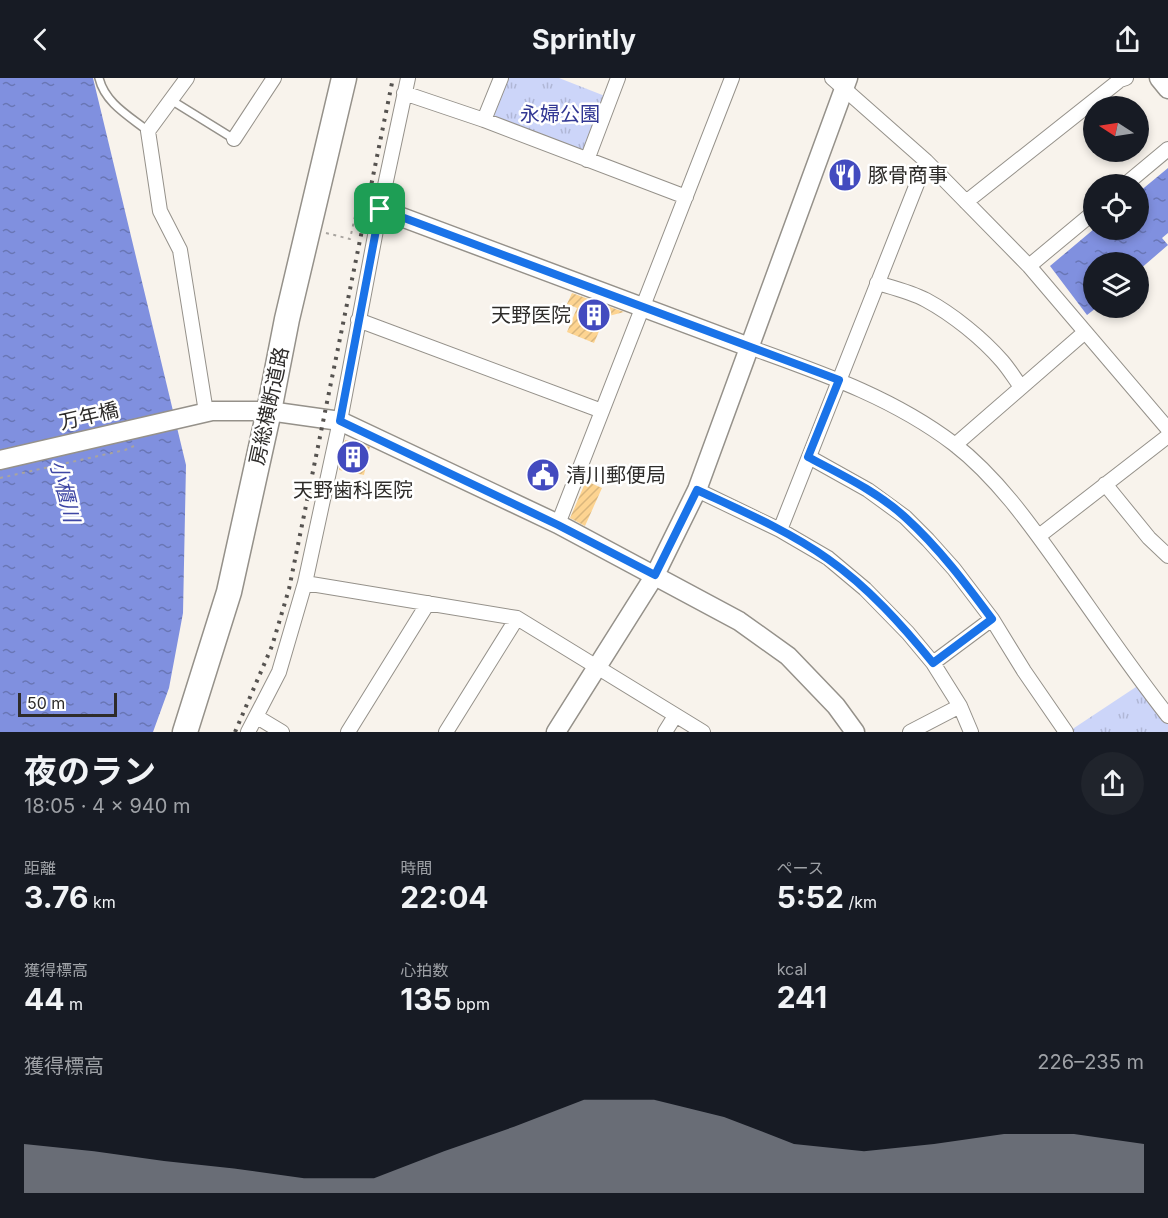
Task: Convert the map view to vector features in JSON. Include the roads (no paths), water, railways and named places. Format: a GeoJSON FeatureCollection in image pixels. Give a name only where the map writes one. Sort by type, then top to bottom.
{"type":"FeatureCollection","features":[{"type":"Feature","properties":{"kind":"highway","name":"房総横断道路"},"geometry":{"type":"LineString","coordinates":[[185,732],[229,592],[287,319],[344,78]]}},
{"type":"Feature","properties":{"kind":"street"},"geometry":{"type":"LineString","coordinates":[[187,78],[148,131],[160,211],[180,250],[206,412]]}},
{"type":"Feature","properties":{"kind":"street"},"geometry":{"type":"LineString","coordinates":[[234,140],[274,78]]}},
{"type":"Feature","properties":{"kind":"street"},"geometry":{"type":"LineString","coordinates":[[248,732],[279,672],[305,583],[340,421],[380,209],[408,78]]}},
{"type":"Feature","properties":{"kind":"street"},"geometry":{"type":"LineString","coordinates":[[484,120],[501,78]]}},
{"type":"Feature","properties":{"kind":"street"},"geometry":{"type":"LineString","coordinates":[[587,160],[618,78]]}},
{"type":"Feature","properties":{"kind":"street"},"geometry":{"type":"LineString","coordinates":[[558,525],[732,78]]}},
{"type":"Feature","properties":{"kind":"street"},"geometry":{"type":"LineString","coordinates":[[966,202],[1120,80],[1126,78]]}},
{"type":"Feature","properties":{"kind":"street"},"geometry":{"type":"LineString","coordinates":[[1159,78],[1168,89]]}},
{"type":"Feature","properties":{"kind":"street"},"geometry":{"type":"LineString","coordinates":[[556,732],[655,575],[697,490],[842,81],[926,161],[1029,266],[1168,429]]}},
{"type":"Feature","properties":{"kind":"street"},"geometry":{"type":"LineString","coordinates":[[404,93],[484,120],[686,197]]}},
{"type":"Feature","properties":{"kind":"street"},"geometry":{"type":"LineString","coordinates":[[1138,174],[1168,150]]}},
{"type":"Feature","properties":{"kind":"street"},"geometry":{"type":"LineString","coordinates":[[780,530],[926,161]]}},
{"type":"Feature","properties":{"kind":"street"},"geometry":{"type":"LineString","coordinates":[[380,209],[839,380],[898,408],[955,445],[1007,496],[1039,536],[1142,683],[1168,716]]}},
{"type":"Feature","properties":{"kind":"street"},"geometry":{"type":"LineString","coordinates":[[1029,266],[1083,221]]}},
{"type":"Feature","properties":{"kind":"street"},"geometry":{"type":"LineString","coordinates":[[877,283],[925,300],[949,315],[977,336],[1002,361],[1021,387]]}},
{"type":"Feature","properties":{"kind":"street"},"geometry":{"type":"LineString","coordinates":[[358,320],[602,411]]}},
{"type":"Feature","properties":{"kind":"street"},"geometry":{"type":"LineString","coordinates":[[955,445],[1085,332]]}},
{"type":"Feature","properties":{"kind":"street","name":"万年橋"},"geometry":{"type":"LineString","coordinates":[[0,460],[212,411],[269,411],[340,421],[558,525],[739,621],[788,656],[836,706],[855,732]]}},
{"type":"Feature","properties":{"kind":"street"},"geometry":{"type":"LineString","coordinates":[[1039,536],[1168,436]]}},
{"type":"Feature","properties":{"kind":"street"},"geometry":{"type":"LineString","coordinates":[[808,457],[868,490],[905,517],[954,569],[992,619],[1066,732]]}},
{"type":"Feature","properties":{"kind":"street"},"geometry":{"type":"LineString","coordinates":[[1105,484],[1149,538],[1168,556]]}},
{"type":"Feature","properties":{"kind":"street"},"geometry":{"type":"LineString","coordinates":[[697,490],[780,530],[828,558],[865,589],[908,633],[933,663],[960,706],[971,732]]}},
{"type":"Feature","properties":{"kind":"street"},"geometry":{"type":"LineString","coordinates":[[305,583],[517,618],[703,732]]}},
{"type":"Feature","properties":{"kind":"street"},"geometry":{"type":"LineString","coordinates":[[348,732],[428,603]]}},
{"type":"Feature","properties":{"kind":"street"},"geometry":{"type":"LineString","coordinates":[[446,732],[517,618]]}},
{"type":"Feature","properties":{"kind":"street"},"geometry":{"type":"LineString","coordinates":[[933,663],[992,619]]}},
{"type":"Feature","properties":{"kind":"street"},"geometry":{"type":"LineString","coordinates":[[910,732],[960,706]]}},
{"type":"Feature","properties":{"kind":"street"},"geometry":{"type":"LineString","coordinates":[[665,732],[675,716]]}},
{"type":"Feature","properties":{"kind":"street"},"geometry":{"type":"LineString","coordinates":[[257,717],[282,732]]}},
{"type":"Feature","properties":{"kind":"lane"},"geometry":{"type":"LineString","coordinates":[[99,78],[109,99],[148,131]]}},
{"type":"Feature","properties":{"kind":"lane"},"geometry":{"type":"LineString","coordinates":[[171,100],[234,140]]}},
{"type":"Feature","properties":{"kind":"water","name":"小櫃川"},"geometry":{"type":"Polygon","coordinates":[[[0,78],[93,78],[186,465],[183,613],[169,688],[153,732],[0,732],[0,78]]]}},
{"type":"Feature","properties":{"kind":"water"},"geometry":{"type":"Polygon","coordinates":[[[1168,168],[1168,233],[1162,238],[1168,245],[1149,261],[1149,252],[1083,252],[1083,310],[1050,266],[1083,238],[1149,240],[1149,184],[1168,168]]]}},
{"type":"Feature","properties":{"kind":"railway"},"geometry":{"type":"LineString","coordinates":[[235,732],[272,646],[289,589],[393,78]]}},
{"type":"Feature","properties":{"kind":"place","name":"豚骨商事"},"geometry":{"type":"Point","coordinates":[845,175]}},
{"type":"Feature","properties":{"kind":"place","name":"天野医院"},"geometry":{"type":"Point","coordinates":[594,315]}},
{"type":"Feature","properties":{"kind":"place","name":"天野歯科医院"},"geometry":{"type":"Point","coordinates":[353,457]}},
{"type":"Feature","properties":{"kind":"place","name":"清川郵便局"},"geometry":{"type":"Point","coordinates":[543,475]}},
{"type":"Feature","properties":{"kind":"park label","name":"永婦公園"},"geometry":{"type":"Point","coordinates":[560,114]}}]}
